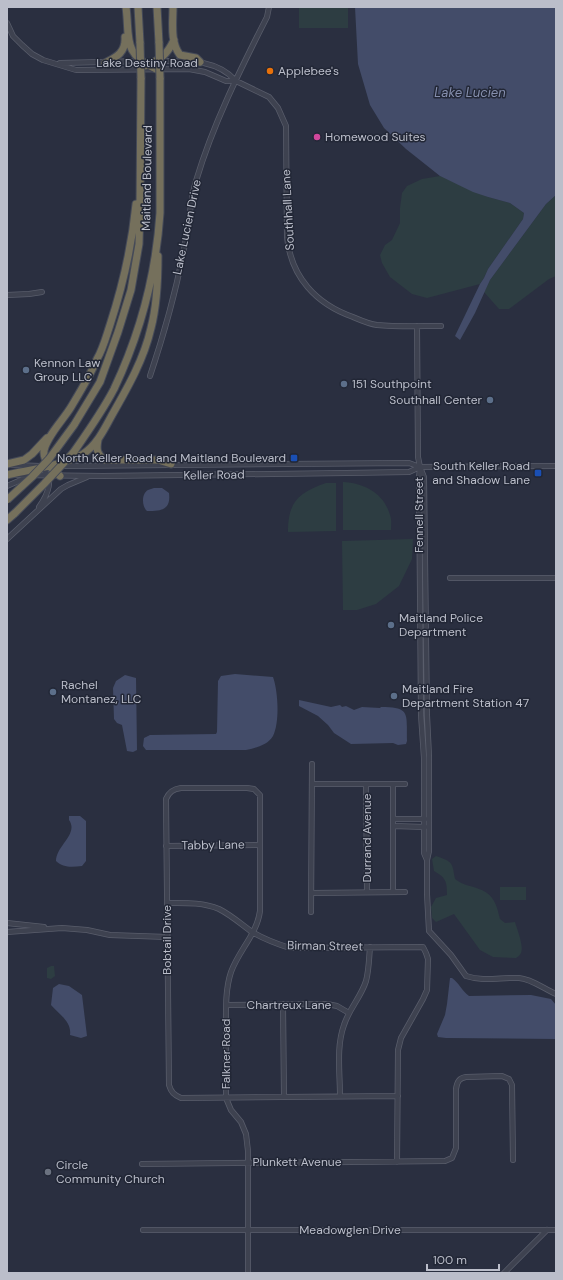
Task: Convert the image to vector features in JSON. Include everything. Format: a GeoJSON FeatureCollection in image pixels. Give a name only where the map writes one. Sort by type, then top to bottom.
{"type":"FeatureCollection","features":[{"type":"Feature","properties":{"kind":"highway"},"geometry":{"type":"LineString","coordinates":[[105,63],[119,56],[123,51],[125,45],[126,7]]}},
{"type":"Feature","properties":{"kind":"highway"},"geometry":{"type":"LineString","coordinates":[[126,7],[129,42],[133,51],[145,63],[156,65],[169,50],[174,40]]}},
{"type":"Feature","properties":{"kind":"highway","name":"Maitland Boulevard"},"geometry":{"type":"LineString","coordinates":[[7,500],[49,459],[74,425],[100,382],[131,290],[138,244],[141,160],[141,78],[138,7]]}},
{"type":"Feature","properties":{"kind":"highway","name":"Maitland Boulevard"},"geometry":{"type":"LineString","coordinates":[[7,520],[73,453],[113,390],[128,357],[141,320],[159,229],[160,78],[157,7]]}},
{"type":"Feature","properties":{"kind":"highway"},"geometry":{"type":"LineString","coordinates":[[159,43],[162,7]]}},
{"type":"Feature","properties":{"kind":"highway"},"geometry":{"type":"LineString","coordinates":[[173,7],[174,40],[177,51],[180,55],[196,58],[200,62]]}},
{"type":"Feature","properties":{"kind":"highway"},"geometry":{"type":"LineString","coordinates":[[138,69],[145,63]]}},
{"type":"Feature","properties":{"kind":"highway"},"geometry":{"type":"LineString","coordinates":[[44,467],[44,452],[46,445],[70,408],[98,359],[113,316],[133,234],[141,160]]}},
{"type":"Feature","properties":{"kind":"highway"},"geometry":{"type":"LineString","coordinates":[[7,475],[44,467],[77,457],[96,442],[126,391],[140,362],[151,329],[158,278],[159,229]]}},
{"type":"Feature","properties":{"kind":"highway"},"geometry":{"type":"LineString","coordinates":[[7,465],[24,460],[32,454],[54,431]]}},
{"type":"Feature","properties":{"kind":"highway"},"geometry":{"type":"LineString","coordinates":[[98,438],[97,449],[101,457],[105,460],[158,460],[170,464]]}},
{"type":"Feature","properties":{"kind":"highway"},"geometry":{"type":"LineString","coordinates":[[44,467],[60,476]]}},
{"type":"Feature","properties":{"kind":"street"},"geometry":{"type":"LineString","coordinates":[[236,82],[267,17],[269,7]]}},
{"type":"Feature","properties":{"kind":"street","name":"Lake Destiny Road"},"geometry":{"type":"LineString","coordinates":[[7,22],[13,36],[32,54],[43,60],[76,70],[138,69],[190,60],[200,62],[229,73],[236,82]]}},
{"type":"Feature","properties":{"kind":"street","name":"Lake Destiny Road"},"geometry":{"type":"LineString","coordinates":[[53,63],[145,63]]}},
{"type":"Feature","properties":{"kind":"street","name":"Lake Destiny Road"},"geometry":{"type":"LineString","coordinates":[[156,65],[199,70],[226,81],[236,82]]}},
{"type":"Feature","properties":{"kind":"street","name":"Southhall Lane"},"geometry":{"type":"LineString","coordinates":[[236,82],[269,97],[278,108],[286,126],[287,237],[289,251],[294,265],[304,283],[316,296],[329,306],[342,313],[375,325],[441,326]]}},
{"type":"Feature","properties":{"kind":"street","name":"Lake Lucien Drive"},"geometry":{"type":"LineString","coordinates":[[150,376],[178,272],[186,238],[190,204],[196,182],[219,117],[236,82]]}},
{"type":"Feature","properties":{"kind":"street"},"geometry":{"type":"LineString","coordinates":[[7,295],[42,292]]}},
{"type":"Feature","properties":{"kind":"street"},"geometry":{"type":"LineString","coordinates":[[417,326],[418,457],[420,467]]}},
{"type":"Feature","properties":{"kind":"street","name":"Keller Road"},"geometry":{"type":"LineString","coordinates":[[7,465],[44,467],[170,464],[409,463],[420,467],[556,466]]}},
{"type":"Feature","properties":{"kind":"street"},"geometry":{"type":"LineString","coordinates":[[180,475],[183,464]]}},
{"type":"Feature","properties":{"kind":"street"},"geometry":{"type":"LineString","coordinates":[[183,464],[187,475]]}},
{"type":"Feature","properties":{"kind":"street"},"geometry":{"type":"LineString","coordinates":[[280,464],[280,474]]}},
{"type":"Feature","properties":{"kind":"street"},"geometry":{"type":"LineString","coordinates":[[7,486],[31,476],[44,467],[49,477],[47,492],[42,502],[30,517]]}},
{"type":"Feature","properties":{"kind":"street","name":"Keller Road"},"geometry":{"type":"LineString","coordinates":[[7,475],[92,476],[409,472],[420,467]]}},
{"type":"Feature","properties":{"kind":"street","name":"Fennell Street"},"geometry":{"type":"LineString","coordinates":[[420,467],[424,715],[429,756],[427,819],[429,851],[427,860],[429,931],[451,955],[466,976],[480,980],[520,978],[533,982],[556,994]]}},
{"type":"Feature","properties":{"kind":"street"},"geometry":{"type":"LineString","coordinates":[[7,539],[61,489],[92,476]]}},
{"type":"Feature","properties":{"kind":"street"},"geometry":{"type":"LineString","coordinates":[[450,578],[556,578]]}},
{"type":"Feature","properties":{"kind":"street"},"geometry":{"type":"LineString","coordinates":[[312,764],[312,912]]}},
{"type":"Feature","properties":{"kind":"street"},"geometry":{"type":"LineString","coordinates":[[312,784],[405,784]]}},
{"type":"Feature","properties":{"kind":"street","name":"Durrand Avenue"},"geometry":{"type":"LineString","coordinates":[[366,784],[367,892]]}},
{"type":"Feature","properties":{"kind":"street"},"geometry":{"type":"LineString","coordinates":[[393,784],[393,892]]}},
{"type":"Feature","properties":{"kind":"street","name":"Bobtail Drive"},"geometry":{"type":"LineString","coordinates":[[253,932],[260,911],[260,795],[254,789],[247,788],[175,789],[169,793],[166,799],[169,1085],[175,1096],[181,1098],[398,1096]]}},
{"type":"Feature","properties":{"kind":"street"},"geometry":{"type":"LineString","coordinates":[[393,819],[427,819]]}},
{"type":"Feature","properties":{"kind":"street"},"geometry":{"type":"LineString","coordinates":[[406,819],[406,826]]}},
{"type":"Feature","properties":{"kind":"street"},"geometry":{"type":"LineString","coordinates":[[393,826],[427,827]]}},
{"type":"Feature","properties":{"kind":"street","name":"Tabby Lane"},"geometry":{"type":"LineString","coordinates":[[166,846],[260,845]]}},
{"type":"Feature","properties":{"kind":"street"},"geometry":{"type":"LineString","coordinates":[[312,893],[405,892]]}},
{"type":"Feature","properties":{"kind":"street","name":"Birman Street"},"geometry":{"type":"LineString","coordinates":[[167,903],[193,903],[218,909],[231,916],[253,932],[277,944],[290,948],[423,947],[428,959],[427,990],[424,999],[401,1038],[398,1050],[398,1096]]}},
{"type":"Feature","properties":{"kind":"street"},"geometry":{"type":"LineString","coordinates":[[7,923],[87,930],[110,935],[167,937]]}},
{"type":"Feature","properties":{"kind":"street"},"geometry":{"type":"LineString","coordinates":[[7,932],[51,928]]}},
{"type":"Feature","properties":{"kind":"street","name":"Falkner Road"},"geometry":{"type":"LineString","coordinates":[[248,1273],[248,1151],[246,1134],[241,1122],[231,1110],[226,1098],[226,994],[231,972],[253,932]]}},
{"type":"Feature","properties":{"kind":"street"},"geometry":{"type":"LineString","coordinates":[[340,1096],[340,1039],[348,1013],[366,981],[369,967],[370,947]]}},
{"type":"Feature","properties":{"kind":"street"},"geometry":{"type":"LineString","coordinates":[[283,1004],[284,1097]]}},
{"type":"Feature","properties":{"kind":"street","name":"Chartreux Lane"},"geometry":{"type":"LineString","coordinates":[[226,1005],[327,1004],[337,1006],[348,1013]]}},
{"type":"Feature","properties":{"kind":"street","name":"Plunkett Avenue"},"geometry":{"type":"LineString","coordinates":[[142,1164],[445,1161],[452,1158],[456,1148],[457,1082],[466,1077],[502,1076],[509,1079],[512,1085],[513,1160]]}},
{"type":"Feature","properties":{"kind":"street"},"geometry":{"type":"LineString","coordinates":[[397,1162],[398,1096]]}},
{"type":"Feature","properties":{"kind":"street","name":"Meadowglen Drive"},"geometry":{"type":"LineString","coordinates":[[144,1230],[556,1230]]}},
{"type":"Feature","properties":{"kind":"street"},"geometry":{"type":"LineString","coordinates":[[504,1273],[547,1230]]}},
{"type":"Feature","properties":{"kind":"shaded area"},"geometry":{"type":"Polygon","coordinates":[[[299,7],[348,7],[348,28],[299,28],[299,7]]]}},
{"type":"Feature","properties":{"kind":"shaded area"},"geometry":{"type":"Polygon","coordinates":[[[440,176],[488,197],[510,203],[524,213],[523,219],[488,269],[480,284],[427,298],[412,294],[390,277],[382,263],[380,255],[385,245],[392,240],[400,223],[402,193],[407,186],[422,179],[440,176]]]}},
{"type":"Feature","properties":{"kind":"shaded area"},"geometry":{"type":"Polygon","coordinates":[[[556,195],[556,276],[549,279],[509,309],[499,309],[484,292],[490,280],[546,204],[556,195]]]}},
{"type":"Feature","properties":{"kind":"shaded area"},"geometry":{"type":"Polygon","coordinates":[[[343,482],[358,484],[366,487],[378,495],[387,507],[390,515],[391,530],[343,530],[343,482]]]}},
{"type":"Feature","properties":{"kind":"shaded area"},"geometry":{"type":"Polygon","coordinates":[[[326,483],[336,483],[336,531],[288,532],[290,513],[296,500],[308,491],[326,483]]]}},
{"type":"Feature","properties":{"kind":"shaded area"},"geometry":{"type":"Polygon","coordinates":[[[413,539],[412,559],[399,586],[376,604],[357,610],[343,610],[342,541],[413,539]]]}},
{"type":"Feature","properties":{"kind":"shaded area"},"geometry":{"type":"Polygon","coordinates":[[[436,856],[451,863],[455,879],[488,894],[496,905],[500,919],[505,923],[515,922],[522,946],[521,953],[518,957],[493,957],[480,950],[454,914],[436,922],[432,918],[431,907],[436,898],[447,895],[445,880],[434,871],[432,859],[436,856]]]}},
{"type":"Feature","properties":{"kind":"shaded area"},"geometry":{"type":"Polygon","coordinates":[[[500,887],[526,887],[526,900],[500,900],[500,887]]]}},
{"type":"Feature","properties":{"kind":"shaded area"},"geometry":{"type":"Polygon","coordinates":[[[54,966],[55,976],[51,979],[47,978],[47,968],[54,966]]]}},
{"type":"Feature","properties":{"kind":"water","name":"Lake Lucien"},"geometry":{"type":"Polygon","coordinates":[[[355,7],[556,7],[556,195],[546,204],[490,280],[475,313],[460,340],[455,336],[480,284],[488,269],[523,219],[524,213],[510,203],[473,192],[440,176],[406,149],[384,128],[370,105],[358,64],[355,7]]]}},
{"type":"Feature","properties":{"kind":"water"},"geometry":{"type":"Polygon","coordinates":[[[162,488],[169,493],[169,503],[161,510],[147,511],[144,507],[143,497],[148,490],[162,488]]]}},
{"type":"Feature","properties":{"kind":"water"},"geometry":{"type":"Polygon","coordinates":[[[235,674],[273,677],[277,698],[277,723],[273,736],[268,742],[261,746],[246,750],[146,750],[143,746],[144,738],[150,735],[216,734],[218,681],[221,676],[235,674]]]}},
{"type":"Feature","properties":{"kind":"water"},"geometry":{"type":"Polygon","coordinates":[[[125,675],[136,678],[137,750],[133,752],[127,751],[122,725],[117,723],[114,719],[113,688],[116,681],[125,675]]]}},
{"type":"Feature","properties":{"kind":"water"},"geometry":{"type":"Polygon","coordinates":[[[299,700],[331,707],[340,705],[342,707],[346,706],[354,710],[362,707],[391,707],[403,711],[407,719],[406,744],[351,744],[334,733],[318,716],[299,706],[299,700]]]}},
{"type":"Feature","properties":{"kind":"water"},"geometry":{"type":"Polygon","coordinates":[[[69,816],[80,816],[86,821],[86,861],[82,866],[65,866],[56,861],[59,850],[71,830],[69,816]]]}},
{"type":"Feature","properties":{"kind":"water"},"geometry":{"type":"Polygon","coordinates":[[[450,978],[452,978],[469,996],[531,995],[551,999],[556,1005],[556,1039],[438,1037],[437,1034],[445,1015],[450,978]]]}},
{"type":"Feature","properties":{"kind":"water"},"geometry":{"type":"Polygon","coordinates":[[[59,984],[69,986],[82,995],[87,1036],[81,1038],[70,1035],[67,1022],[51,1005],[53,988],[59,984]]]}},
{"type":"Feature","properties":{"kind":"place","name":"Applebee's"},"geometry":{"type":"Point","coordinates":[270,71]}},
{"type":"Feature","properties":{"kind":"place","name":"Homewood Suites"},"geometry":{"type":"Point","coordinates":[317,137]}},
{"type":"Feature","properties":{"kind":"place","name":"Kennon Law Group LLC"},"geometry":{"type":"Point","coordinates":[26,370]}},
{"type":"Feature","properties":{"kind":"place","name":"151 Southpoint"},"geometry":{"type":"Point","coordinates":[344,384]}},
{"type":"Feature","properties":{"kind":"place","name":"Southhall Center"},"geometry":{"type":"Point","coordinates":[490,400]}},
{"type":"Feature","properties":{"kind":"place","name":"North Keller Road and Maitland Boulevard"},"geometry":{"type":"Point","coordinates":[294,458]}},
{"type":"Feature","properties":{"kind":"place","name":"South Keller Road and Shadow Lane"},"geometry":{"type":"Point","coordinates":[538,473]}},
{"type":"Feature","properties":{"kind":"place","name":"Maitland Police Department"},"geometry":{"type":"Point","coordinates":[391,625]}},
{"type":"Feature","properties":{"kind":"place","name":"Rachel Montanez, LLC"},"geometry":{"type":"Point","coordinates":[53,692]}},
{"type":"Feature","properties":{"kind":"place","name":"Maitland Fire Department Station 47"},"geometry":{"type":"Point","coordinates":[394,696]}},
{"type":"Feature","properties":{"kind":"place","name":"Circle Community Church"},"geometry":{"type":"Point","coordinates":[48,1172]}}]}
